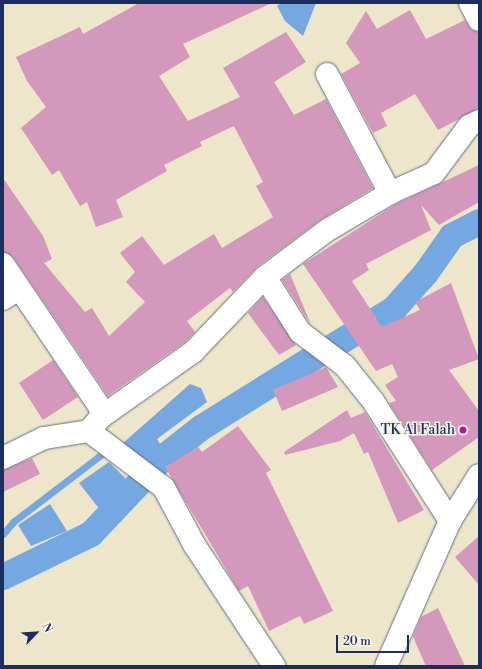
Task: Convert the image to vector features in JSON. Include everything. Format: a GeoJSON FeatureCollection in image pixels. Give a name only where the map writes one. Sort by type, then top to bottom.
{"type":"FeatureCollection","features":[{"type":"Feature","properties":{"kind":"street"},"geometry":{"type":"LineString","coordinates":[[470,3],[479,20]]}},
{"type":"Feature","properties":{"kind":"street"},"geometry":{"type":"LineString","coordinates":[[327,74],[390,193]]}},
{"type":"Feature","properties":{"kind":"street"},"geometry":{"type":"LineString","coordinates":[[3,458],[44,438],[95,424],[193,352],[265,277],[326,231],[390,193],[434,173],[469,126],[479,121]]}},
{"type":"Feature","properties":{"kind":"street"},"geometry":{"type":"LineString","coordinates":[[3,264],[11,294],[100,407],[95,424]]}},
{"type":"Feature","properties":{"kind":"street"},"geometry":{"type":"LineString","coordinates":[[265,277],[300,332],[345,366],[373,401],[450,522]]}},
{"type":"Feature","properties":{"kind":"street"},"geometry":{"type":"LineString","coordinates":[[95,424],[134,464],[152,477],[177,506],[195,546],[274,666]]}},
{"type":"Feature","properties":{"kind":"street"},"geometry":{"type":"LineString","coordinates":[[386,666],[450,522],[479,475]]}},
{"type":"Feature","properties":{"kind":"water"},"geometry":{"type":"Polygon","coordinates":[[[280,3],[316,3],[303,36],[285,21],[277,6],[280,3]]]}},
{"type":"Feature","properties":{"kind":"water"},"geometry":{"type":"Polygon","coordinates":[[[190,384],[201,388],[207,402],[157,439],[163,449],[137,472],[114,451],[190,384]]]}},
{"type":"Feature","properties":{"kind":"water"},"geometry":{"type":"Polygon","coordinates":[[[109,462],[129,482],[101,511],[79,483],[109,462]]]}},
{"type":"Feature","properties":{"kind":"water"},"geometry":{"type":"Polygon","coordinates":[[[50,504],[67,531],[31,546],[18,525],[50,504]]]}},
{"type":"Feature","properties":{"kind":"building"},"geometry":{"type":"Polygon","coordinates":[[[139,3],[272,3],[183,44],[190,57],[159,76],[188,121],[240,97],[223,68],[286,32],[306,62],[274,82],[294,115],[326,99],[373,188],[319,221],[257,267],[233,292],[230,288],[187,321],[195,332],[185,342],[108,396],[13,257],[3,252],[3,178],[43,236],[52,259],[44,263],[85,312],[92,308],[109,336],[145,302],[126,282],[135,272],[120,253],[142,236],[164,265],[214,234],[222,248],[273,217],[256,186],[263,182],[234,126],[200,142],[202,146],[164,165],[167,171],[116,200],[123,217],[96,227],[87,202],[80,206],[59,170],[52,175],[21,128],[46,107],[27,81],[16,57],[80,27],[83,34],[139,3]]]}},
{"type":"Feature","properties":{"kind":"building"},"geometry":{"type":"Polygon","coordinates":[[[410,10],[426,39],[465,20],[472,30],[479,32],[479,109],[438,130],[415,94],[381,113],[387,126],[373,133],[341,74],[360,63],[346,43],[366,11],[377,29],[410,10]]]}},
{"type":"Feature","properties":{"kind":"building"},"geometry":{"type":"Polygon","coordinates":[[[479,165],[479,202],[439,225],[421,205],[431,230],[366,264],[369,270],[352,281],[382,327],[420,310],[415,302],[451,283],[479,359],[449,370],[479,411],[479,437],[432,470],[389,403],[396,401],[385,385],[398,377],[392,364],[376,371],[303,264],[396,204],[479,165]]]}},
{"type":"Feature","properties":{"kind":"building"},"geometry":{"type":"Polygon","coordinates":[[[290,274],[311,325],[282,280],[290,274]]]}},
{"type":"Feature","properties":{"kind":"building"},"geometry":{"type":"Polygon","coordinates":[[[263,297],[296,345],[279,355],[248,313],[263,297]]]}},
{"type":"Feature","properties":{"kind":"building"},"geometry":{"type":"Polygon","coordinates":[[[53,360],[78,397],[43,420],[19,383],[53,360]]]}},
{"type":"Feature","properties":{"kind":"building"},"geometry":{"type":"Polygon","coordinates":[[[326,367],[338,387],[282,411],[273,390],[326,367]]]}},
{"type":"Feature","properties":{"kind":"building"},"geometry":{"type":"Polygon","coordinates":[[[347,410],[351,418],[365,412],[424,510],[398,523],[368,452],[364,454],[354,433],[340,441],[285,455],[284,452],[347,410]]]}},
{"type":"Feature","properties":{"kind":"building"},"geometry":{"type":"Polygon","coordinates":[[[238,426],[271,470],[266,473],[333,611],[304,624],[300,616],[269,631],[248,586],[239,591],[165,467],[198,447],[202,452],[238,426]]]}},
{"type":"Feature","properties":{"kind":"building"},"geometry":{"type":"Polygon","coordinates":[[[32,458],[40,474],[3,492],[3,470],[32,458]]]}},
{"type":"Feature","properties":{"kind":"building"},"geometry":{"type":"Polygon","coordinates":[[[479,536],[479,585],[455,557],[479,536]]]}},
{"type":"Feature","properties":{"kind":"building"},"geometry":{"type":"Polygon","coordinates":[[[438,608],[465,666],[426,666],[413,637],[421,617],[438,608]]]}},
{"type":"Feature","properties":{"kind":"waterway"},"geometry":{"type":"LineString","coordinates":[[332,347],[394,309],[426,273],[452,236],[479,222]]}},
{"type":"Feature","properties":{"kind":"waterway"},"geometry":{"type":"LineString","coordinates":[[3,577],[91,534],[164,457],[201,428],[318,355]]}},
{"type":"Feature","properties":{"kind":"waterway"},"geometry":{"type":"LineString","coordinates":[[3,534],[13,522],[102,454]]}},
{"type":"Feature","properties":{"kind":"place","name":"TK Al Falah"},"geometry":{"type":"Point","coordinates":[463,430]}}]}
